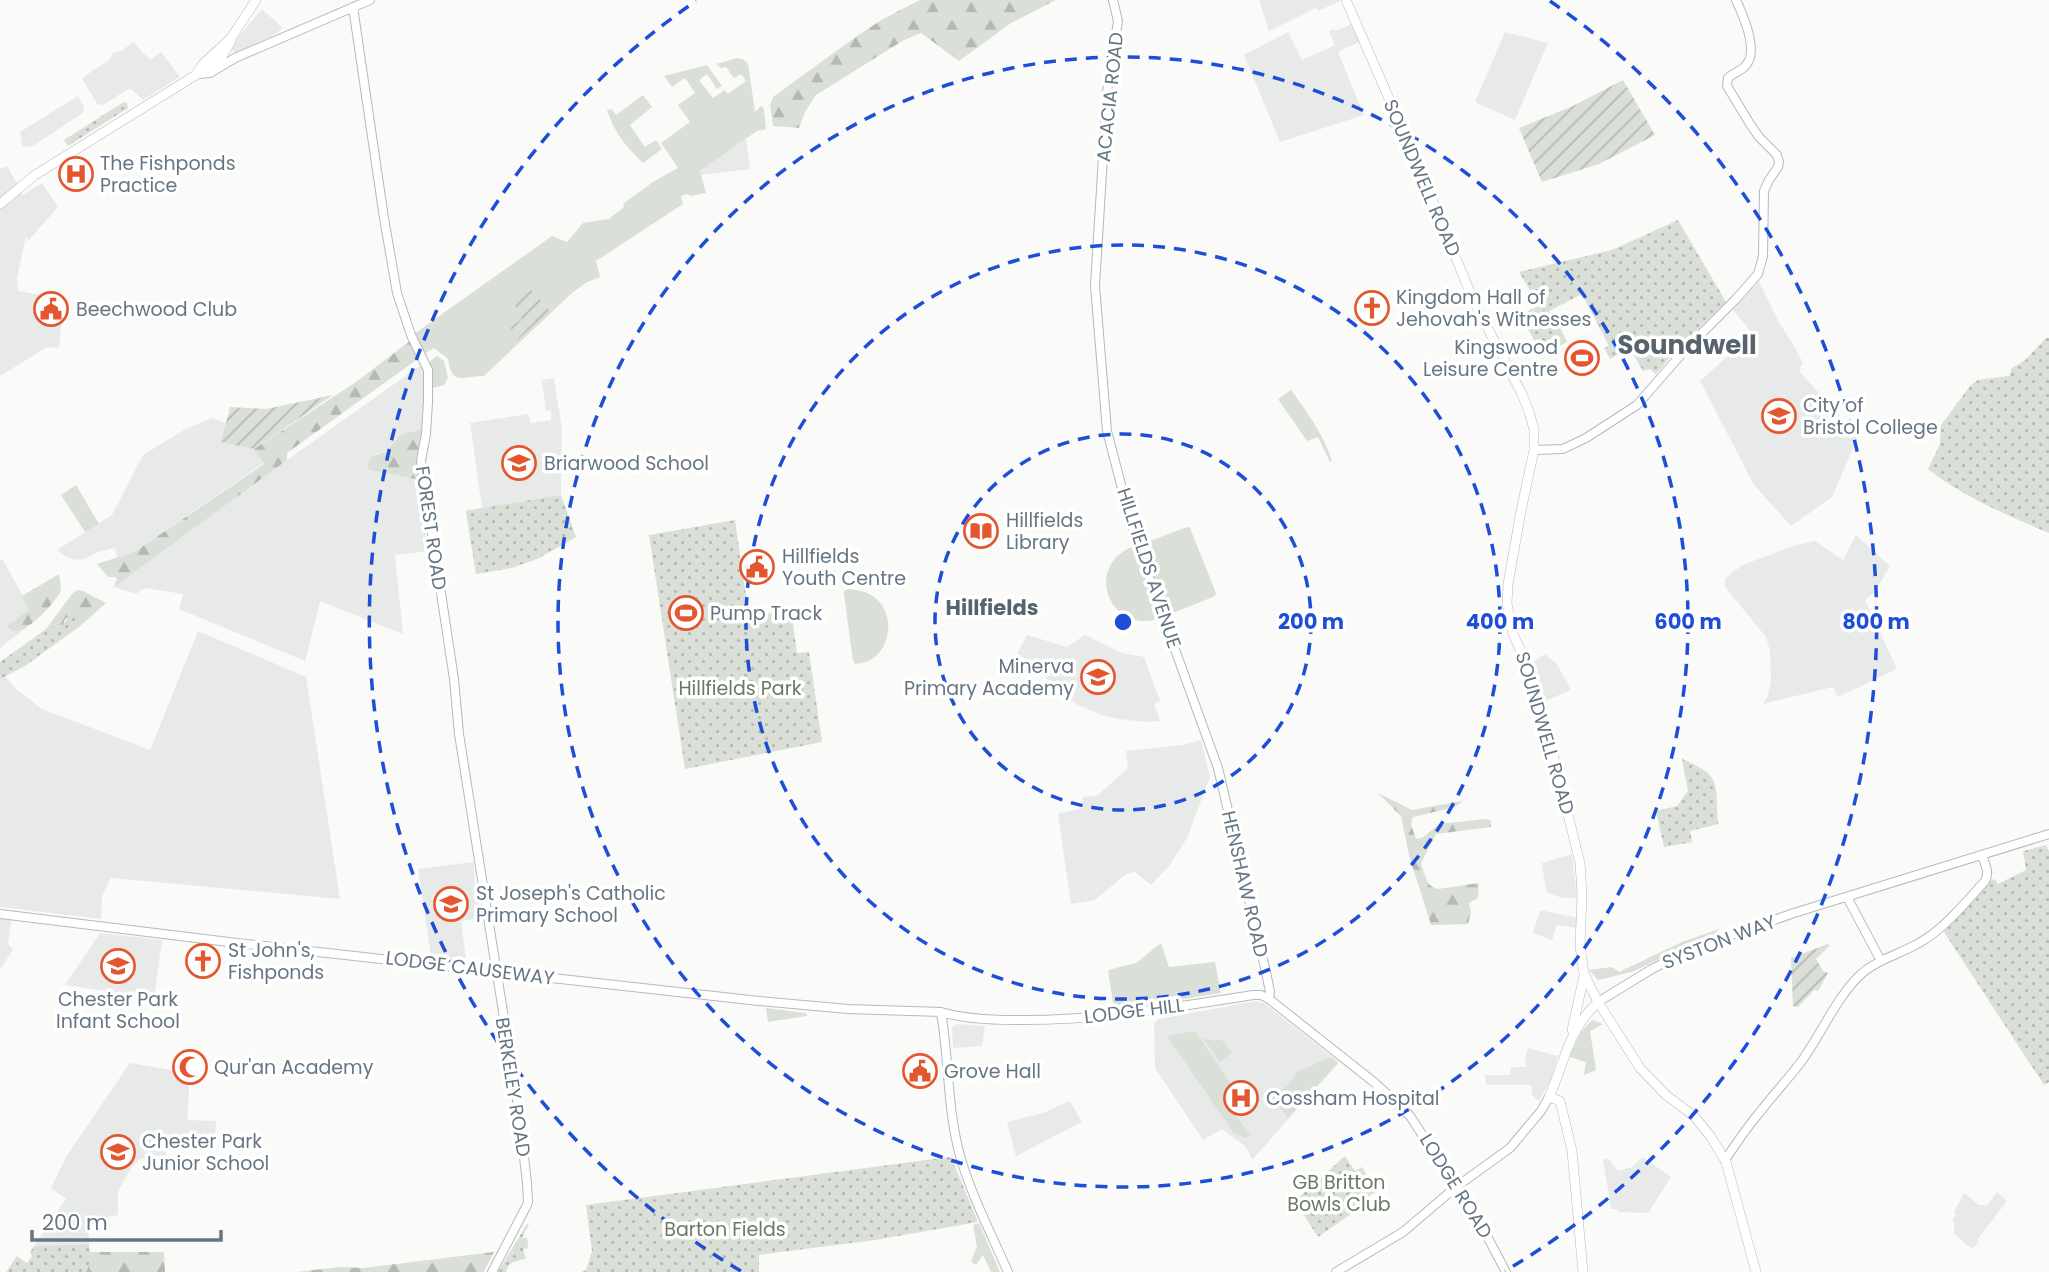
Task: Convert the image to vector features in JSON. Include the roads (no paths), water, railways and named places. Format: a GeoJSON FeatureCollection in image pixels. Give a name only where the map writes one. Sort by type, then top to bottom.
{"type":"FeatureCollection","features":[{"type":"Feature","properties":{"kind":"main road"},"geometry":{"type":"LineString","coordinates":[[0,204],[41,172],[197,75],[199,68],[215,59],[230,43],[256,0]]}},
{"type":"Feature","properties":{"kind":"main road","name":"SOUNDWELL ROAD"},"geometry":{"type":"LineString","coordinates":[[1346,0],[1474,302],[1529,412],[1534,429],[1534,450],[1508,584],[1507,604],[1513,634],[1529,668],[1542,710],[1580,863],[1580,955],[1584,974],[1598,1002],[1640,1068],[1666,1095],[1694,1116],[1712,1137],[1725,1160],[1756,1272]]}},
{"type":"Feature","properties":{"kind":"main road"},"geometry":{"type":"LineString","coordinates":[[1583,1272],[1572,1151],[1560,1101],[1549,1097],[1569,1042],[1584,974]]}},
{"type":"Feature","properties":{"kind":"main road"},"geometry":{"type":"LineString","coordinates":[[1569,1042],[1578,1025],[1598,1002]]}},
{"type":"Feature","properties":{"kind":"street"},"geometry":{"type":"LineString","coordinates":[[197,75],[210,73],[235,58],[370,0]]}},
{"type":"Feature","properties":{"kind":"street","name":"ACACIA ROAD"},"geometry":{"type":"LineString","coordinates":[[1100,194],[1107,92],[1118,21],[1112,0]]}},
{"type":"Feature","properties":{"kind":"street"},"geometry":{"type":"LineString","coordinates":[[1534,450],[1563,449],[1586,438],[1637,405],[1758,274],[1762,260],[1764,191],[1779,162],[1777,155],[1750,124],[1727,86],[1728,78],[1746,66],[1751,53],[1743,16],[1736,0]]}},
{"type":"Feature","properties":{"kind":"street","name":"FOREST ROAD"},"geometry":{"type":"LineString","coordinates":[[353,7],[397,293],[419,354],[427,365],[428,402],[421,461],[454,679],[459,734],[496,971]]}},
{"type":"Feature","properties":{"kind":"street"},"geometry":{"type":"LineString","coordinates":[[215,59],[235,58]]}},
{"type":"Feature","properties":{"kind":"street","name":"HILLFIELDS AVENUE"},"geometry":{"type":"LineString","coordinates":[[1100,194],[1095,286],[1107,431],[1136,542],[1218,768]]}},
{"type":"Feature","properties":{"kind":"street","name":"HENSHAW ROAD"},"geometry":{"type":"LineString","coordinates":[[1218,768],[1266,972],[1269,999]]}},
{"type":"Feature","properties":{"kind":"street","name":"SYSTON WAY"},"geometry":{"type":"LineString","coordinates":[[1598,1002],[1634,979],[1684,953],[1794,913],[2049,834]]}},
{"type":"Feature","properties":{"kind":"street"},"geometry":{"type":"LineString","coordinates":[[1725,1160],[1759,1112],[1799,1064],[1845,991],[1865,970],[1920,943],[1940,928],[1972,896],[1988,876],[1982,856]]}},
{"type":"Feature","properties":{"kind":"street"},"geometry":{"type":"LineString","coordinates":[[1847,897],[1881,961]]}},
{"type":"Feature","properties":{"kind":"street","name":"LODGE CAUSEWAY"},"geometry":{"type":"LineString","coordinates":[[0,914],[237,943],[825,1007],[941,1012],[998,1020]]}},
{"type":"Feature","properties":{"kind":"street","name":"BERKELEY ROAD"},"geometry":{"type":"LineString","coordinates":[[492,1272],[528,1202],[519,1113],[496,971]]}},
{"type":"Feature","properties":{"kind":"street","name":"LODGE HILL"},"geometry":{"type":"LineString","coordinates":[[998,1020],[1047,1021],[1126,1014],[1253,995],[1269,999]]}},
{"type":"Feature","properties":{"kind":"street","name":"LODGE ROAD"},"geometry":{"type":"LineString","coordinates":[[1269,999],[1395,1100],[1415,1123],[1485,1231],[1506,1272]]}},
{"type":"Feature","properties":{"kind":"street"},"geometry":{"type":"LineString","coordinates":[[941,1012],[948,1092],[958,1149],[965,1173],[1008,1272]]}},
{"type":"Feature","properties":{"kind":"street"},"geometry":{"type":"LineString","coordinates":[[1336,1272],[1403,1232],[1456,1187],[1510,1148],[1541,1111],[1549,1097]]}},
{"type":"Feature","properties":{"kind":"place","name":"The Fishponds Practice"},"geometry":{"type":"Point","coordinates":[76,174]}},
{"type":"Feature","properties":{"kind":"place","name":"Kingdom Hall of Jehovah's Witnesses"},"geometry":{"type":"Point","coordinates":[1372,308]}},
{"type":"Feature","properties":{"kind":"place","name":"Beechwood Club"},"geometry":{"type":"Point","coordinates":[51,309]}},
{"type":"Feature","properties":{"kind":"place","name":"Kingswood Leisure Centre"},"geometry":{"type":"Point","coordinates":[1582,358]}},
{"type":"Feature","properties":{"kind":"place","name":"City of Bristol College"},"geometry":{"type":"Point","coordinates":[1779,416]}},
{"type":"Feature","properties":{"kind":"place","name":"Briarwood School"},"geometry":{"type":"Point","coordinates":[519,463]}},
{"type":"Feature","properties":{"kind":"place","name":"Hillfields Library"},"geometry":{"type":"Point","coordinates":[981,531]}},
{"type":"Feature","properties":{"kind":"place","name":"Hillfields Youth Centre"},"geometry":{"type":"Point","coordinates":[757,567]}},
{"type":"Feature","properties":{"kind":"place","name":"Pump Track"},"geometry":{"type":"Point","coordinates":[686,613]}},
{"type":"Feature","properties":{"kind":"place","name":"Minerva Primary Academy"},"geometry":{"type":"Point","coordinates":[1098,677]}},
{"type":"Feature","properties":{"kind":"place","name":"St Joseph's Catholic Primary School"},"geometry":{"type":"Point","coordinates":[451,904]}},
{"type":"Feature","properties":{"kind":"place","name":"St John's, Fishponds"},"geometry":{"type":"Point","coordinates":[203,961]}},
{"type":"Feature","properties":{"kind":"place","name":"Chester Park Infant School"},"geometry":{"type":"Point","coordinates":[118,966]}},
{"type":"Feature","properties":{"kind":"place","name":"Qur'an Academy"},"geometry":{"type":"Point","coordinates":[190,1067]}},
{"type":"Feature","properties":{"kind":"place","name":"Grove Hall"},"geometry":{"type":"Point","coordinates":[920,1071]}},
{"type":"Feature","properties":{"kind":"place","name":"Cossham Hospital"},"geometry":{"type":"Point","coordinates":[1241,1098]}},
{"type":"Feature","properties":{"kind":"place","name":"Chester Park Junior School"},"geometry":{"type":"Point","coordinates":[118,1152]}},
{"type":"Feature","properties":{"kind":"district","name":"Soundwell"},"geometry":{"type":"Point","coordinates":[1687,345]}},
{"type":"Feature","properties":{"kind":"district","name":"Hillfields"},"geometry":{"type":"Point","coordinates":[992,607]}},
{"type":"Feature","properties":{"kind":"park label","name":"Hillfields Park"},"geometry":{"type":"Point","coordinates":[740,688]}},
{"type":"Feature","properties":{"kind":"park label","name":"GB Britton Bowls Club"},"geometry":{"type":"Point","coordinates":[1339,1193]}},
{"type":"Feature","properties":{"kind":"park label","name":"Barton Fields"},"geometry":{"type":"Point","coordinates":[725,1229]}}]}
